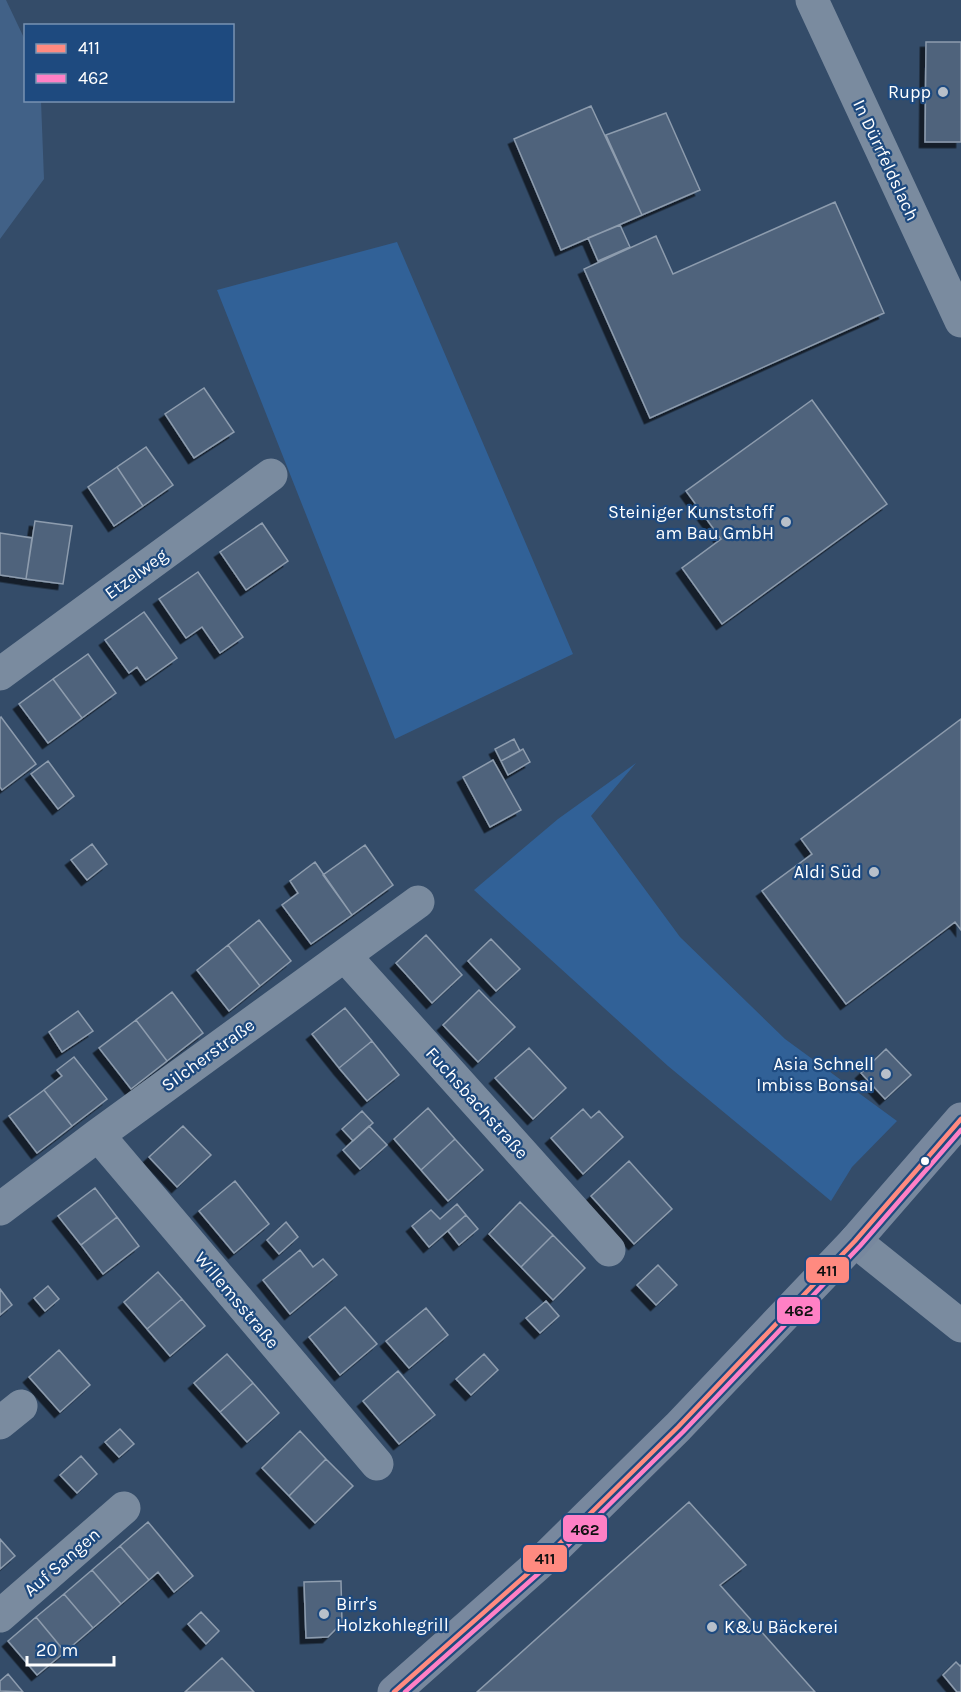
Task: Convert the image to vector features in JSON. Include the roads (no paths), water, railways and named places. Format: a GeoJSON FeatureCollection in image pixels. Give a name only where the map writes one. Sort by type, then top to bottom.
{"type":"FeatureCollection","features":[{"type":"Feature","properties":{"kind":"main road"},"geometry":{"type":"LineString","coordinates":[[394,1692],[542,1560],[678,1427],[855,1241],[961,1119]]}},
{"type":"Feature","properties":{"kind":"street","name":"In Dürrfeldslach"},"geometry":{"type":"LineString","coordinates":[[812,0],[961,321]]}},
{"type":"Feature","properties":{"kind":"street","name":"Etzelweg"},"geometry":{"type":"LineString","coordinates":[[0,674],[271,475]]}},
{"type":"Feature","properties":{"kind":"street","name":"Silcherstraße"},"geometry":{"type":"LineString","coordinates":[[0,1209],[418,902]]}},
{"type":"Feature","properties":{"kind":"street","name":"Fuchsbachstraße"},"geometry":{"type":"LineString","coordinates":[[345,956],[609,1250]]}},
{"type":"Feature","properties":{"kind":"street","name":"Willemsstraße"},"geometry":{"type":"LineString","coordinates":[[98,1136],[377,1464]]}},
{"type":"Feature","properties":{"kind":"street"},"geometry":{"type":"LineString","coordinates":[[855,1241],[961,1326]]}},
{"type":"Feature","properties":{"kind":"street","name":"Auf Sangen"},"geometry":{"type":"LineString","coordinates":[[0,1616],[124,1508]]}},
{"type":"Feature","properties":{"kind":"place","name":"Rupp"},"geometry":{"type":"Point","coordinates":[943,92]}},
{"type":"Feature","properties":{"kind":"place","name":"Steiniger Kunststoff am Bau GmbH"},"geometry":{"type":"Point","coordinates":[786,522]}},
{"type":"Feature","properties":{"kind":"place","name":"Aldi Süd"},"geometry":{"type":"Point","coordinates":[874,872]}},
{"type":"Feature","properties":{"kind":"place","name":"Asia Schnell Imbiss Bonsai"},"geometry":{"type":"Point","coordinates":[886,1074]}},
{"type":"Feature","properties":{"kind":"place","name":"Birr's Holzkohlegrill"},"geometry":{"type":"Point","coordinates":[324,1614]}},
{"type":"Feature","properties":{"kind":"place","name":"K&U Bäckerei"},"geometry":{"type":"Point","coordinates":[712,1627]}}]}
